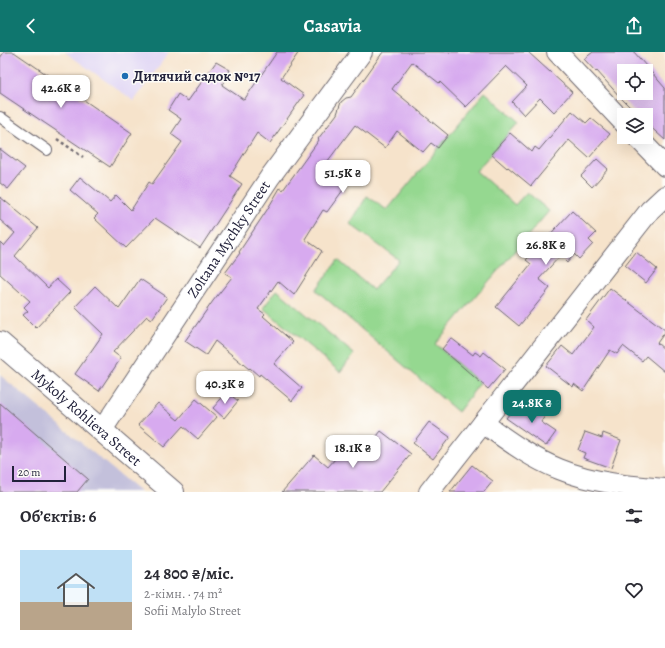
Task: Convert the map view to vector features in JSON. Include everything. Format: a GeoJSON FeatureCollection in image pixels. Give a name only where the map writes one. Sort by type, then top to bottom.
{"type":"FeatureCollection","features":[{"type":"Feature","properties":{"kind":"street","name":"Zoltana Mychky Street"},"geometry":{"type":"LineString","coordinates":[[102,430],[270,177],[362,52]]}},
{"type":"Feature","properties":{"kind":"street"},"geometry":{"type":"LineString","coordinates":[[557,52],[617,116]]}},
{"type":"Feature","properties":{"kind":"street"},"geometry":{"type":"LineString","coordinates":[[644,144],[665,166]]}},
{"type":"Feature","properties":{"kind":"street"},"geometry":{"type":"LineString","coordinates":[[429,492],[650,210],[665,196]]}},
{"type":"Feature","properties":{"kind":"street","name":"Mykoly Rohlieva Street"},"geometry":{"type":"LineString","coordinates":[[0,342],[173,492]]}},
{"type":"Feature","properties":{"kind":"street"},"geometry":{"type":"LineString","coordinates":[[483,423],[525,452],[559,469],[587,478],[630,486],[665,489]]}},
{"type":"Feature","properties":{"kind":"lane"},"geometry":{"type":"LineString","coordinates":[[0,117],[47,150]]}},
{"type":"Feature","properties":{"kind":"shaded area","name":"Дитячий садок №17"},"geometry":{"type":"Polygon","coordinates":[[[65,52],[169,52],[134,101],[65,52]]]}},
{"type":"Feature","properties":{"kind":"shaded area"},"geometry":{"type":"Polygon","coordinates":[[[0,375],[140,492],[0,492],[0,375]]]}},
{"type":"Feature","properties":{"kind":"green space"},"geometry":{"type":"Polygon","coordinates":[[[485,92],[519,122],[476,171],[515,205],[527,192],[549,211],[435,344],[480,383],[458,412],[316,290],[338,260],[373,290],[399,260],[350,224],[367,196],[387,210],[485,92]]]}},
{"type":"Feature","properties":{"kind":"green space"},"geometry":{"type":"Polygon","coordinates":[[[277,290],[354,354],[340,372],[263,308],[277,290]]]}},
{"type":"Feature","properties":{"kind":"building"},"geometry":{"type":"Polygon","coordinates":[[[4,52],[14,52],[132,133],[110,167],[0,93],[0,58],[4,52]]]}},
{"type":"Feature","properties":{"kind":"building"},"geometry":{"type":"Polygon","coordinates":[[[277,52],[299,52],[281,78],[304,95],[270,143],[257,133],[230,176],[242,184],[200,248],[155,218],[126,248],[94,218],[98,214],[70,190],[80,177],[110,202],[116,195],[131,210],[149,182],[152,184],[182,142],[171,134],[181,119],[168,110],[178,94],[188,101],[216,62],[230,70],[222,85],[244,100],[277,52]]]}},
{"type":"Feature","properties":{"kind":"building"},"geometry":{"type":"Polygon","coordinates":[[[383,52],[528,52],[572,92],[554,112],[540,98],[524,115],[512,102],[527,86],[506,66],[466,107],[440,82],[439,83],[412,62],[392,89],[448,135],[438,148],[431,143],[423,152],[397,131],[385,148],[355,125],[324,166],[342,179],[340,182],[346,186],[327,212],[323,210],[305,239],[322,251],[294,295],[278,281],[258,309],[265,314],[263,316],[293,342],[274,364],[302,388],[292,401],[260,374],[259,376],[250,368],[249,369],[215,341],[206,355],[185,341],[232,277],[225,273],[240,253],[239,252],[280,188],[283,190],[337,114],[341,102],[346,98],[351,97],[383,52]]]}},
{"type":"Feature","properties":{"kind":"building"},"geometry":{"type":"Polygon","coordinates":[[[593,52],[634,52],[644,64],[617,64],[617,94],[597,71],[596,72],[584,59],[593,52]]]}},
{"type":"Feature","properties":{"kind":"building"},"geometry":{"type":"Polygon","coordinates":[[[653,74],[665,88],[665,140],[653,129],[653,108],[631,108],[623,100],[653,100],[653,74]]]}},
{"type":"Feature","properties":{"kind":"building"},"geometry":{"type":"Polygon","coordinates":[[[572,111],[586,123],[591,118],[610,134],[589,158],[569,140],[531,186],[491,154],[510,133],[532,152],[535,147],[539,150],[572,111]]]}},
{"type":"Feature","properties":{"kind":"building"},"geometry":{"type":"Polygon","coordinates":[[[0,149],[25,168],[8,189],[0,183],[0,149]]]}},
{"type":"Feature","properties":{"kind":"building"},"geometry":{"type":"Polygon","coordinates":[[[597,159],[608,169],[592,187],[581,176],[597,159]]]}},
{"type":"Feature","properties":{"kind":"building"},"geometry":{"type":"Polygon","coordinates":[[[0,197],[38,228],[15,256],[48,288],[56,279],[70,292],[36,328],[23,315],[28,311],[24,307],[30,301],[0,274],[0,242],[4,246],[15,233],[0,220],[0,197]]]}},
{"type":"Feature","properties":{"kind":"building"},"geometry":{"type":"Polygon","coordinates":[[[572,211],[596,233],[589,240],[593,244],[579,259],[574,254],[567,263],[560,256],[539,279],[550,288],[519,326],[496,307],[531,264],[526,260],[572,211]]]}},
{"type":"Feature","properties":{"kind":"building"},"geometry":{"type":"Polygon","coordinates":[[[636,252],[657,269],[646,283],[625,266],[636,252]]]}},
{"type":"Feature","properties":{"kind":"building"},"geometry":{"type":"Polygon","coordinates":[[[140,279],[167,297],[152,319],[147,316],[113,352],[121,358],[99,391],[75,374],[103,334],[75,307],[95,286],[119,309],[140,279]]]}},
{"type":"Feature","properties":{"kind":"building"},"geometry":{"type":"Polygon","coordinates":[[[610,288],[665,330],[657,343],[665,350],[665,372],[646,356],[642,361],[623,346],[617,354],[610,350],[583,391],[574,384],[573,387],[546,366],[562,346],[573,355],[594,327],[586,320],[610,288]]]}},
{"type":"Feature","properties":{"kind":"building"},"geometry":{"type":"Polygon","coordinates":[[[451,338],[473,355],[475,352],[481,356],[484,352],[505,369],[488,389],[442,349],[451,338]]]}},
{"type":"Feature","properties":{"kind":"building"},"geometry":{"type":"Polygon","coordinates":[[[227,392],[238,401],[224,418],[213,408],[227,392]]]}},
{"type":"Feature","properties":{"kind":"building"},"geometry":{"type":"Polygon","coordinates":[[[196,399],[217,417],[198,439],[183,426],[164,447],[138,425],[158,403],[178,420],[196,399]]]}},
{"type":"Feature","properties":{"kind":"building"},"geometry":{"type":"Polygon","coordinates":[[[0,403],[88,479],[77,492],[0,492],[0,403]]]}},
{"type":"Feature","properties":{"kind":"building"},"geometry":{"type":"Polygon","coordinates":[[[517,404],[528,412],[531,407],[545,416],[541,422],[556,432],[546,446],[506,418],[517,404]]]}},
{"type":"Feature","properties":{"kind":"building"},"geometry":{"type":"Polygon","coordinates":[[[429,422],[450,437],[433,459],[413,443],[429,422]]]}},
{"type":"Feature","properties":{"kind":"building"},"geometry":{"type":"Polygon","coordinates":[[[381,431],[411,454],[380,492],[282,492],[314,455],[328,467],[350,442],[363,454],[381,431]]]}},
{"type":"Feature","properties":{"kind":"building"},"geometry":{"type":"Polygon","coordinates":[[[585,432],[602,438],[603,433],[621,440],[611,468],[583,458],[585,453],[578,450],[585,432]]]}},
{"type":"Feature","properties":{"kind":"building"},"geometry":{"type":"Polygon","coordinates":[[[472,465],[493,481],[484,492],[450,492],[472,465]]]}},
{"type":"Feature","properties":{"kind":"place","name":"Дитячий садок №17"},"geometry":{"type":"Point","coordinates":[125,76]}}]}
